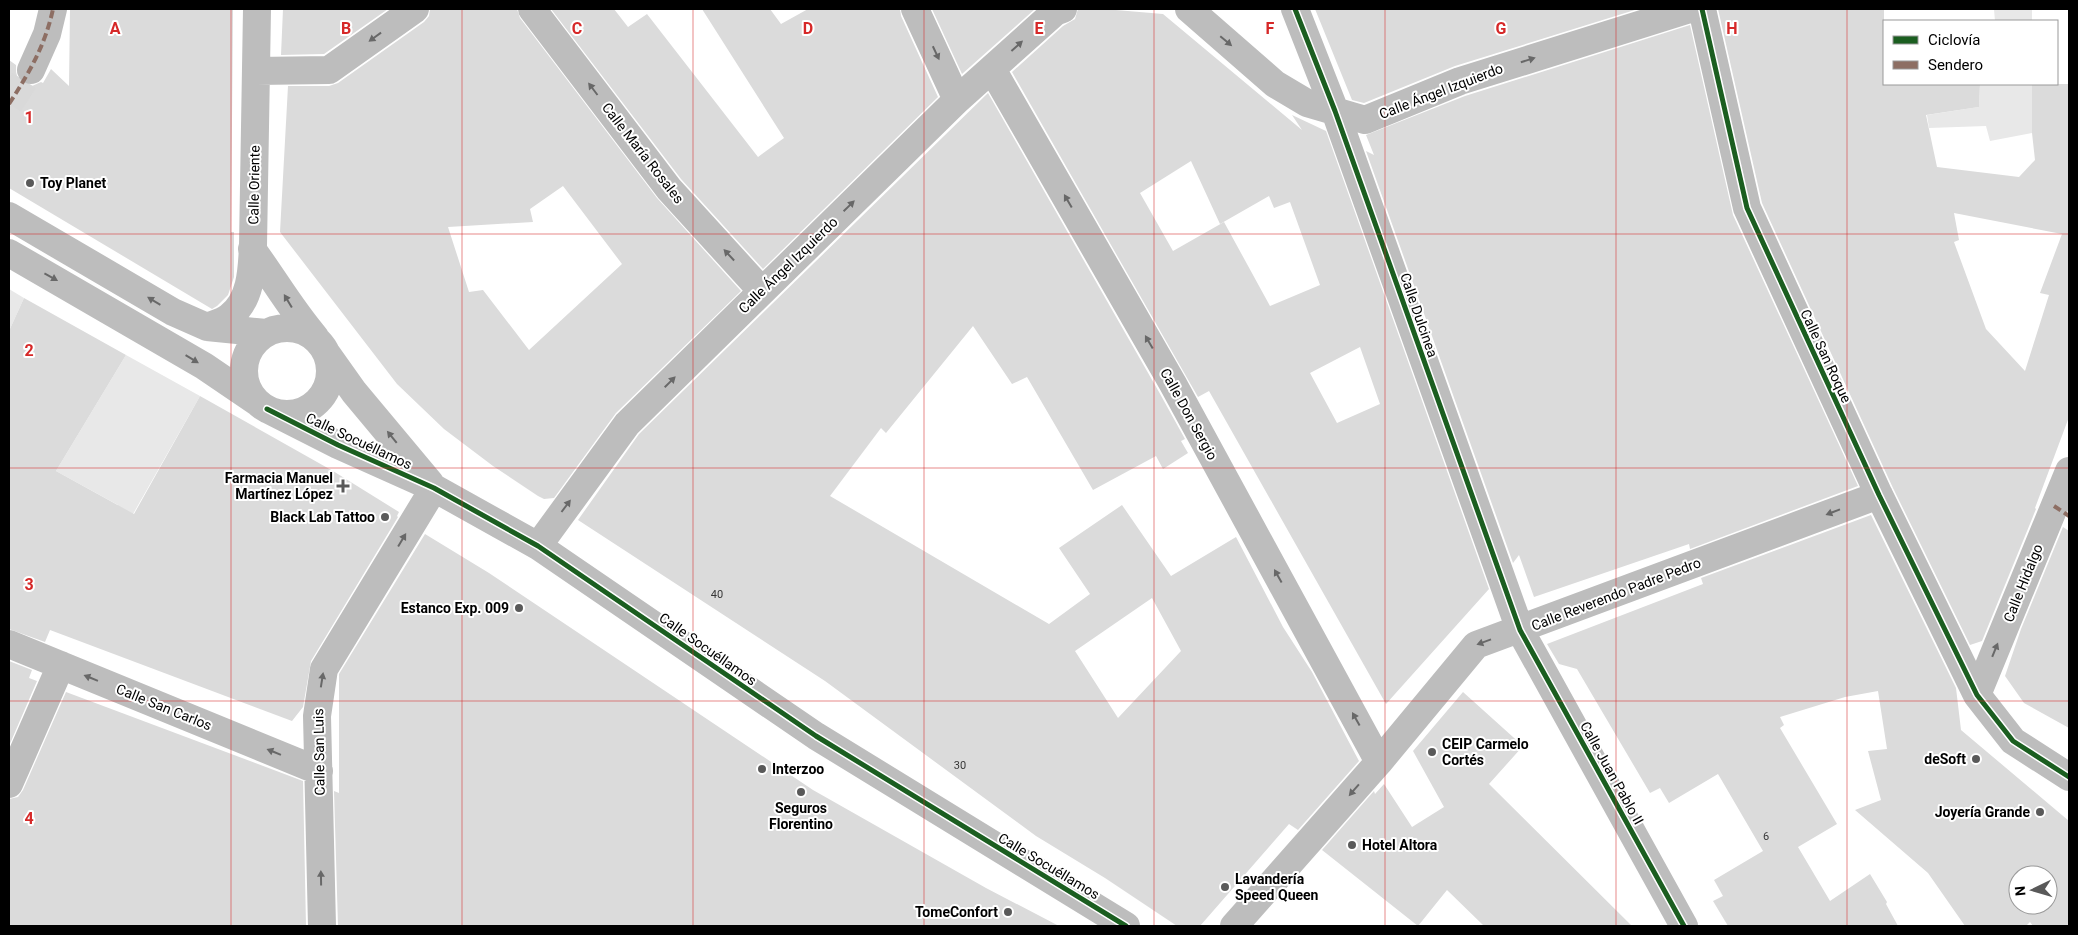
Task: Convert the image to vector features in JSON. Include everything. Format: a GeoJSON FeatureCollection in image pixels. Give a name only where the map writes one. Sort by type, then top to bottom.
{"type":"FeatureCollection","features":[{"type":"Feature","properties":{"kind":"street"},"geometry":{"type":"LineString","coordinates":[[30,70],[47,34],[53,9]]}},
{"type":"Feature","properties":{"kind":"street","name":"Calle Oriente"},"geometry":{"type":"LineString","coordinates":[[207,327],[228,318],[242,305],[250,283],[257,9]]}},
{"type":"Feature","properties":{"kind":"street"},"geometry":{"type":"LineString","coordinates":[[256,71],[329,70],[415,9]]}},
{"type":"Feature","properties":{"kind":"street","name":"Calle María Rosales"},"geometry":{"type":"LineString","coordinates":[[532,9],[668,189],[762,291]]}},
{"type":"Feature","properties":{"kind":"street"},"geometry":{"type":"LineString","coordinates":[[915,9],[957,100]]}},
{"type":"Feature","properties":{"kind":"street","name":"Calle Ángel Izquierdo"},"geometry":{"type":"LineString","coordinates":[[538,546],[627,424],[957,100],[1055,12],[1064,9]]}},
{"type":"Feature","properties":{"kind":"street","name":"Calle Ángel Izquierdo"},"geometry":{"type":"LineString","coordinates":[[1189,9],[1275,84],[1307,103],[1365,120],[1460,81],[1690,9]]}},
{"type":"Feature","properties":{"kind":"street","name":"Calle Dulcinea"},"geometry":{"type":"LineString","coordinates":[[1295,9],[1335,111],[1520,630]]}},
{"type":"Feature","properties":{"kind":"street","name":"Calle San Roque"},"geometry":{"type":"LineString","coordinates":[[1702,9],[1747,208],[1879,495],[1977,695],[2013,740],[2069,777]]}},
{"type":"Feature","properties":{"kind":"street","name":"Calle Don Sergio"},"geometry":{"type":"LineString","coordinates":[[992,69],[1178,393],[1379,762]]}},
{"type":"Feature","properties":{"kind":"street"},"geometry":{"type":"LineString","coordinates":[[9,216],[173,312],[207,327],[266,333]]}},
{"type":"Feature","properties":{"kind":"street"},"geometry":{"type":"LineString","coordinates":[[252,249],[276,282],[294,313],[322,347],[330,365],[329,380],[325,392],[309,408],[294,414],[262,406],[248,390],[244,380],[244,365],[248,350],[254,342],[266,333],[278,328],[293,327],[305,331],[322,347]]}},
{"type":"Feature","properties":{"kind":"street","name":"Calle Socuéllamos"},"geometry":{"type":"LineString","coordinates":[[9,253],[196,362],[262,406],[338,445],[434,488],[538,546],[816,736],[1126,926]]}},
{"type":"Feature","properties":{"kind":"street","name":"Calle Socuéllamos"},"geometry":{"type":"LineString","coordinates":[[322,347],[354,392],[434,488]]}},
{"type":"Feature","properties":{"kind":"street","name":"Calle Hidalgo"},"geometry":{"type":"LineString","coordinates":[[1977,695],[2062,511],[2069,471]]}},
{"type":"Feature","properties":{"kind":"street","name":"Calle San Luis"},"geometry":{"type":"LineString","coordinates":[[322,926],[320,771],[317,716],[324,669],[434,488]]}},
{"type":"Feature","properties":{"kind":"street","name":"Calle Reverendo Padre Pedro"},"geometry":{"type":"LineString","coordinates":[[1234,926],[1379,762],[1476,645],[1879,495]]}},
{"type":"Feature","properties":{"kind":"street","name":"Calle Juan Pablo II"},"geometry":{"type":"LineString","coordinates":[[1520,630],[1684,926]]}},
{"type":"Feature","properties":{"kind":"street","name":"Calle San Carlos"},"geometry":{"type":"LineString","coordinates":[[9,644],[320,771]]}},
{"type":"Feature","properties":{"kind":"street"},"geometry":{"type":"LineString","coordinates":[[9,784],[61,665]]}},
{"type":"Feature","properties":{"kind":"shaded area"},"geometry":{"type":"Polygon","coordinates":[[[1994,9],[2032,9],[2032,20],[1995,20],[1994,9]]]}},
{"type":"Feature","properties":{"kind":"shaded area"},"geometry":{"type":"Polygon","coordinates":[[[1980,85],[2032,85],[2032,133],[1990,141],[1986,126],[1929,128],[1927,115],[1979,107],[1980,85]]]}},
{"type":"Feature","properties":{"kind":"shaded area"},"geometry":{"type":"Polygon","coordinates":[[[9,289],[24,298],[9,331],[9,289]]]}},
{"type":"Feature","properties":{"kind":"shaded area"},"geometry":{"type":"Polygon","coordinates":[[[126,355],[200,396],[120,537],[118,505],[56,471],[126,355]]]}},
{"type":"Feature","properties":{"kind":"building"},"geometry":{"type":"Polygon","coordinates":[[[70,9],[233,9],[231,232],[234,232],[234,277],[228,295],[212,309],[9,188],[9,60],[16,65],[18,79],[24,84],[32,86],[43,83],[51,69],[69,86],[70,9]]]}},
{"type":"Feature","properties":{"kind":"building"},"geometry":{"type":"Polygon","coordinates":[[[283,9],[388,9],[324,54],[281,55],[283,9]]]}},
{"type":"Feature","properties":{"kind":"building"},"geometry":{"type":"Polygon","coordinates":[[[430,9],[517,9],[520,18],[657,198],[741,291],[616,413],[554,498],[544,499],[538,496],[493,466],[444,429],[397,384],[280,232],[288,86],[329,86],[338,83],[424,22],[429,16],[430,9]],[[563,186],[530,209],[533,222],[448,227],[469,292],[483,290],[529,350],[622,264],[563,186]]]}},
{"type":"Feature","properties":{"kind":"building"},"geometry":{"type":"Polygon","coordinates":[[[551,9],[614,9],[628,27],[647,14],[758,157],[784,138],[702,9],[770,9],[781,24],[808,9],[900,9],[901,16],[938,97],[763,269],[681,179],[551,9]]]}},
{"type":"Feature","properties":{"kind":"building"},"geometry":{"type":"Polygon","coordinates":[[[932,9],[1035,9],[962,74],[932,9]]]}},
{"type":"Feature","properties":{"kind":"building"},"geometry":{"type":"Polygon","coordinates":[[[1078,9],[1104,9],[1163,14],[1302,130],[1292,115],[1326,131],[1489,589],[1386,704],[1209,391],[1198,397],[1012,72],[1063,26],[1075,19],[1078,9]],[[1191,161],[1140,193],[1173,251],[1224,222],[1270,306],[1320,285],[1290,202],[1274,208],[1269,196],[1220,224],[1191,161]],[[1360,347],[1310,373],[1337,423],[1380,404],[1360,347]]]}},
{"type":"Feature","properties":{"kind":"building"},"geometry":{"type":"Polygon","coordinates":[[[1315,9],[1638,9],[1455,66],[1364,103],[1352,100],[1315,9]]]}},
{"type":"Feature","properties":{"kind":"building"},"geometry":{"type":"Polygon","coordinates":[[[1718,9],[1884,9],[1883,85],[1980,85],[1979,107],[1926,115],[1937,167],[2019,177],[2035,160],[2032,133],[2032,85],[2069,84],[2069,417],[2036,509],[1982,641],[1970,645],[1893,488],[1762,203],[1718,9]],[[1954,213],[1959,240],[1954,242],[1986,329],[2025,371],[2049,295],[2040,293],[2062,234],[1954,213]]]}},
{"type":"Feature","properties":{"kind":"building"},"geometry":{"type":"Polygon","coordinates":[[[1690,25],[1733,215],[1858,486],[1690,549],[1689,544],[1534,597],[1519,555],[1513,563],[1366,151],[1374,155],[1366,135],[1465,96],[1690,25]]]}},
{"type":"Feature","properties":{"kind":"building"},"geometry":{"type":"Polygon","coordinates":[[[988,93],[1159,392],[1185,439],[1181,441],[1188,453],[1163,469],[1156,456],[1093,490],[1027,377],[1012,384],[973,326],[886,433],[881,428],[830,496],[1049,624],[1090,594],[1059,548],[1122,505],[1171,576],[1236,537],[1283,627],[1312,672],[1359,761],[1298,830],[1289,824],[1200,926],[1177,926],[1105,878],[1036,836],[825,681],[578,520],[639,434],[988,93]],[[1152,598],[1075,651],[1118,718],[1181,651],[1152,598]]]}},
{"type":"Feature","properties":{"kind":"building"},"geometry":{"type":"Polygon","coordinates":[[[24,298],[126,355],[56,471],[134,514],[200,396],[333,471],[399,512],[398,517],[311,661],[303,707],[292,721],[50,630],[45,642],[9,629],[9,331],[24,298]]]}},
{"type":"Feature","properties":{"kind":"building"},"geometry":{"type":"Polygon","coordinates":[[[1871,515],[1956,688],[1961,730],[2069,821],[2069,926],[2033,926],[2030,922],[2026,926],[1965,926],[1928,873],[1855,810],[1881,800],[1868,751],[1887,749],[1878,691],[1845,697],[1780,717],[1784,725],[1780,728],[1837,824],[1798,847],[1830,901],[1870,874],[1887,902],[1886,904],[1898,926],[1728,926],[1713,901],[1723,896],[1714,880],[1763,851],[1718,774],[1669,803],[1660,788],[1650,793],[1577,669],[1559,664],[1547,644],[1703,584],[1701,578],[1871,515]]]}},
{"type":"Feature","properties":{"kind":"building"},"geometry":{"type":"Polygon","coordinates":[[[2063,527],[2069,531],[2069,728],[2024,703],[2005,676],[2021,629],[2063,527]]]}},
{"type":"Feature","properties":{"kind":"building"},"geometry":{"type":"Polygon","coordinates":[[[425,534],[489,573],[813,790],[986,888],[1059,926],[338,926],[334,791],[339,793],[339,674],[425,534]]]}},
{"type":"Feature","properties":{"kind":"building"},"geometry":{"type":"Polygon","coordinates":[[[9,661],[32,670],[29,678],[37,681],[9,746],[9,661]]]}},
{"type":"Feature","properties":{"kind":"building"},"geometry":{"type":"Polygon","coordinates":[[[66,692],[303,781],[306,926],[9,926],[9,799],[18,797],[23,790],[66,692]]]}},
{"type":"Feature","properties":{"kind":"building"},"geometry":{"type":"Polygon","coordinates":[[[1463,692],[1523,746],[1489,784],[1632,926],[1484,926],[1447,890],[1418,926],[1322,850],[1374,791],[1375,794],[1384,784],[1412,827],[1444,807],[1413,751],[1463,692]]]}},
{"type":"Feature","properties":{"kind":"tunnel"},"geometry":{"type":"LineString","coordinates":[[9,104],[31,70]]}},
{"type":"Feature","properties":{"kind":"marked path"},"geometry":{"type":"LineString","coordinates":[[9,104],[36,59],[46,35],[53,9]]}},
{"type":"Feature","properties":{"kind":"marked path"},"geometry":{"type":"LineString","coordinates":[[2054,506],[2069,516]]}},
{"type":"Feature","properties":{"kind":"cycle path"},"geometry":{"type":"LineString","coordinates":[[1295,9],[1335,111],[1520,630],[1684,926]]}},
{"type":"Feature","properties":{"kind":"cycle path"},"geometry":{"type":"LineString","coordinates":[[1702,9],[1747,208],[1879,495],[1977,695],[2013,741],[2069,777]]}},
{"type":"Feature","properties":{"kind":"cycle path"},"geometry":{"type":"LineString","coordinates":[[267,409],[338,445],[434,488],[538,546],[816,736],[1126,926]]}},
{"type":"Feature","properties":{"kind":"place","name":"Toy Planet"},"geometry":{"type":"Point","coordinates":[30,183]}},
{"type":"Feature","properties":{"kind":"place","name":"Farmacia Manuel Martínez López"},"geometry":{"type":"Point","coordinates":[343,486]}},
{"type":"Feature","properties":{"kind":"place","name":"Black Lab Tattoo"},"geometry":{"type":"Point","coordinates":[385,517]}},
{"type":"Feature","properties":{"kind":"place","name":"Estanco Exp. 009"},"geometry":{"type":"Point","coordinates":[519,608]}},
{"type":"Feature","properties":{"kind":"place","name":"CEIP Carmelo Cortés"},"geometry":{"type":"Point","coordinates":[1432,752]}},
{"type":"Feature","properties":{"kind":"place","name":"deSoft"},"geometry":{"type":"Point","coordinates":[1976,759]}},
{"type":"Feature","properties":{"kind":"place","name":"Interzoo"},"geometry":{"type":"Point","coordinates":[762,769]}},
{"type":"Feature","properties":{"kind":"place","name":"Seguros Florentino"},"geometry":{"type":"Point","coordinates":[801,792]}},
{"type":"Feature","properties":{"kind":"place","name":"Joyería Grande"},"geometry":{"type":"Point","coordinates":[2040,812]}},
{"type":"Feature","properties":{"kind":"place","name":"Hotel Altora"},"geometry":{"type":"Point","coordinates":[1352,845]}},
{"type":"Feature","properties":{"kind":"place","name":"Lavandería Speed Queen"},"geometry":{"type":"Point","coordinates":[1225,887]}},
{"type":"Feature","properties":{"kind":"place","name":"TomeConfort"},"geometry":{"type":"Point","coordinates":[1008,912]}}]}
